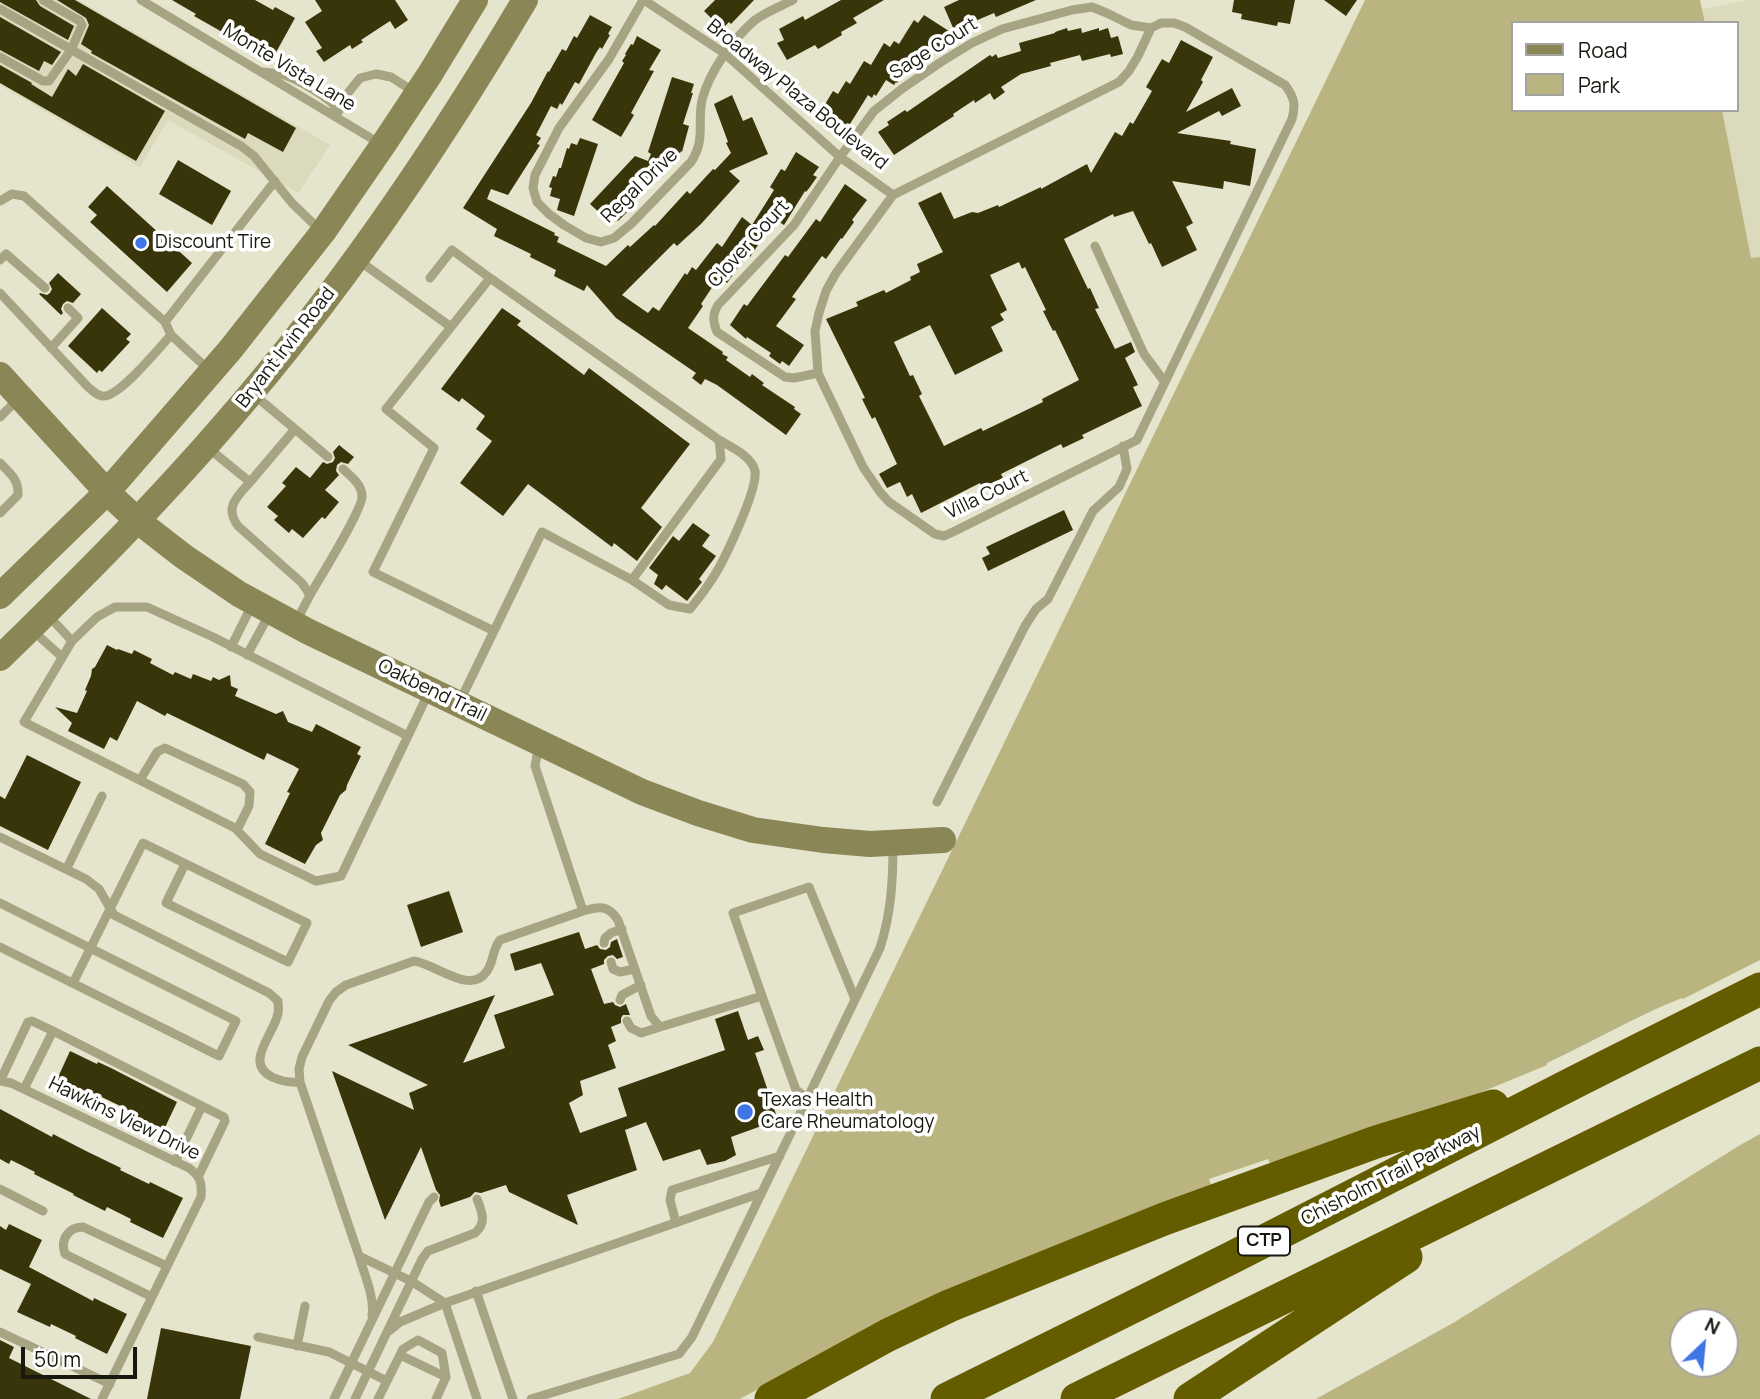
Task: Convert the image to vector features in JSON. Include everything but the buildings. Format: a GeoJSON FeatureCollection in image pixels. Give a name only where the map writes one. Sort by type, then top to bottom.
{"type":"FeatureCollection","features":[{"type":"Feature","properties":{"kind":"highway","name":"Chisholm Trail Parkway"},"geometry":{"type":"LineString","coordinates":[[947,1399],[1760,989]]}},
{"type":"Feature","properties":{"kind":"highway"},"geometry":{"type":"LineString","coordinates":[[1077,1399],[1760,1063]]}},
{"type":"Feature","properties":{"kind":"highway"},"geometry":{"type":"LineString","coordinates":[[771,1399],[888,1335],[949,1306],[1164,1219],[1376,1142],[1579,1080]]}},
{"type":"Feature","properties":{"kind":"highway"},"geometry":{"type":"LineString","coordinates":[[1190,1399],[1528,1178]]}},
{"type":"Feature","properties":{"kind":"main road"},"geometry":{"type":"LineString","coordinates":[[0,596],[107,492],[230,350],[323,232],[417,94],[475,0]]}},
{"type":"Feature","properties":{"kind":"main road"},"geometry":{"type":"LineString","coordinates":[[507,31],[511,0]]}},
{"type":"Feature","properties":{"kind":"main road","name":"Bryant Irvin Road"},"geometry":{"type":"LineString","coordinates":[[0,659],[138,521],[283,354],[356,259],[415,175],[525,0]]}},
{"type":"Feature","properties":{"kind":"main road"},"geometry":{"type":"LineString","coordinates":[[323,232],[356,259]]}},
{"type":"Feature","properties":{"kind":"main road","name":"Oakbend Trail"},"geometry":{"type":"LineString","coordinates":[[0,376],[107,492],[138,521],[183,556],[262,607],[430,691],[642,792],[753,830],[823,841],[894,844],[943,841]]}},
{"type":"Feature","properties":{"kind":"lane"},"geometry":{"type":"LineString","coordinates":[[0,57],[49,82],[71,50],[82,25],[80,21],[43,0]]}},
{"type":"Feature","properties":{"kind":"lane","name":"Monte Vista Lane"},"geometry":{"type":"LineString","coordinates":[[141,0],[258,71],[333,110],[346,122],[383,145]]}},
{"type":"Feature","properties":{"kind":"lane","name":"Regal Drive"},"geometry":{"type":"LineString","coordinates":[[643,0],[609,59],[559,128],[535,175],[533,188],[537,202],[564,225],[586,238],[601,242],[614,238],[631,224],[698,152],[702,101],[724,53],[757,19],[793,0]]}},
{"type":"Feature","properties":{"kind":"lane","name":"Broadway Plaza Boulevard"},"geometry":{"type":"LineString","coordinates":[[643,0],[724,53],[840,157],[893,195]]}},
{"type":"Feature","properties":{"kind":"lane","name":"Sage Court"},"geometry":{"type":"LineString","coordinates":[[840,157],[874,111],[903,88],[972,43],[1002,29],[1092,7],[1131,25],[1152,28]]}},
{"type":"Feature","properties":{"kind":"lane"},"geometry":{"type":"LineString","coordinates":[[0,9],[241,146],[254,156],[292,203],[323,232]]}},
{"type":"Feature","properties":{"kind":"lane","name":"Villa Court"},"geometry":{"type":"LineString","coordinates":[[1161,23],[1174,23],[1185,27],[1285,85],[1293,95],[1295,105],[1284,136],[1137,440],[955,531],[944,536],[934,534],[889,502],[880,492],[863,467],[818,373],[815,331],[826,290],[893,195],[1119,82],[1133,64],[1152,28],[1161,23]]}},
{"type":"Feature","properties":{"kind":"lane"},"geometry":{"type":"LineString","coordinates":[[333,110],[360,78],[376,74],[391,77],[417,94]]}},
{"type":"Feature","properties":{"kind":"lane","name":"Clover Court"},"geometry":{"type":"LineString","coordinates":[[818,373],[785,377],[717,332],[713,313],[794,225],[840,157]]}},
{"type":"Feature","properties":{"kind":"lane"},"geometry":{"type":"LineString","coordinates":[[164,323],[275,181]]}},
{"type":"Feature","properties":{"kind":"lane"},"geometry":{"type":"LineString","coordinates":[[0,201],[12,194],[24,196],[164,323],[171,335],[211,372]]}},
{"type":"Feature","properties":{"kind":"lane"},"geometry":{"type":"LineString","coordinates":[[1095,246],[1144,354],[1164,381]]}},
{"type":"Feature","properties":{"kind":"lane"},"geometry":{"type":"LineString","coordinates":[[430,278],[452,250],[748,458],[755,470],[754,487],[740,523],[712,581],[690,609],[669,605],[632,580],[542,533],[458,704]]}},
{"type":"Feature","properties":{"kind":"lane"},"geometry":{"type":"LineString","coordinates":[[0,260],[6,254],[45,288]]}},
{"type":"Feature","properties":{"kind":"lane"},"geometry":{"type":"LineString","coordinates":[[356,259],[451,327]]}},
{"type":"Feature","properties":{"kind":"lane"},"geometry":{"type":"LineString","coordinates":[[490,278],[386,408],[434,447],[373,572],[494,631]]}},
{"type":"Feature","properties":{"kind":"lane"},"geometry":{"type":"LineString","coordinates":[[0,293],[88,387],[101,396],[110,396],[131,379],[171,335]]}},
{"type":"Feature","properties":{"kind":"lane"},"geometry":{"type":"LineString","coordinates":[[51,348],[78,318],[68,308]]}},
{"type":"Feature","properties":{"kind":"lane"},"geometry":{"type":"LineString","coordinates":[[251,393],[328,457]]}},
{"type":"Feature","properties":{"kind":"lane"},"geometry":{"type":"LineString","coordinates":[[0,417],[20,397]]}},
{"type":"Feature","properties":{"kind":"lane"},"geometry":{"type":"LineString","coordinates":[[295,429],[235,500],[232,517],[238,526],[302,583],[310,595]]}},
{"type":"Feature","properties":{"kind":"lane"},"geometry":{"type":"LineString","coordinates":[[632,580],[721,459],[719,440]]}},
{"type":"Feature","properties":{"kind":"lane"},"geometry":{"type":"LineString","coordinates":[[206,445],[250,482]]}},
{"type":"Feature","properties":{"kind":"lane"},"geometry":{"type":"LineString","coordinates":[[937,802],[1025,625],[1036,609],[1048,599],[1093,511],[1119,487],[1127,469],[1124,446]]}},
{"type":"Feature","properties":{"kind":"lane"},"geometry":{"type":"LineString","coordinates":[[0,463],[19,486],[18,495],[0,513]]}},
{"type":"Feature","properties":{"kind":"lane"},"geometry":{"type":"LineString","coordinates":[[295,624],[363,499],[361,488],[343,469]]}},
{"type":"Feature","properties":{"kind":"lane"},"geometry":{"type":"LineString","coordinates":[[408,736],[147,607],[116,607],[97,617],[72,641],[24,722],[237,830],[260,854],[316,881],[341,876],[430,691]]}},
{"type":"Feature","properties":{"kind":"lane"},"geometry":{"type":"LineString","coordinates":[[232,647],[262,607]]}},
{"type":"Feature","properties":{"kind":"lane"},"geometry":{"type":"LineString","coordinates":[[247,655],[262,607]]}},
{"type":"Feature","properties":{"kind":"lane"},"geometry":{"type":"LineString","coordinates":[[38,621],[72,641]]}},
{"type":"Feature","properties":{"kind":"lane"},"geometry":{"type":"LineString","coordinates":[[38,621],[62,657]]}},
{"type":"Feature","properties":{"kind":"lane"},"geometry":{"type":"LineString","coordinates":[[539,743],[535,766],[583,911]]}},
{"type":"Feature","properties":{"kind":"lane"},"geometry":{"type":"LineString","coordinates":[[140,780],[157,752],[165,747],[243,784],[250,792],[249,806],[237,830]]}},
{"type":"Feature","properties":{"kind":"lane"},"geometry":{"type":"LineString","coordinates":[[67,868],[102,796]]}},
{"type":"Feature","properties":{"kind":"lane"},"geometry":{"type":"LineString","coordinates":[[0,837],[86,879],[99,889],[114,915],[269,993],[278,1001],[278,1013],[259,1064],[263,1071],[273,1078],[290,1083],[299,1082]]}},
{"type":"Feature","properties":{"kind":"lane"},"geometry":{"type":"LineString","coordinates":[[73,983],[143,844],[185,864],[307,923],[288,962],[166,903],[185,864]]}},
{"type":"Feature","properties":{"kind":"lane"},"geometry":{"type":"LineString","coordinates":[[531,1399],[679,1354],[692,1337],[880,948],[889,914],[894,844]]}},
{"type":"Feature","properties":{"kind":"lane"},"geometry":{"type":"LineString","coordinates":[[807,1098],[796,1090],[733,913],[809,887],[855,999]]}},
{"type":"Feature","properties":{"kind":"lane"},"geometry":{"type":"LineString","coordinates":[[0,903],[236,1021],[219,1056],[0,947]]}},
{"type":"Feature","properties":{"kind":"lane"},"geometry":{"type":"LineString","coordinates":[[368,1329],[373,1308],[359,1256],[299,1082],[302,1057],[336,992],[346,985],[414,961],[423,962],[459,979],[475,981],[488,970],[493,951],[500,940],[597,907],[612,912],[618,920],[651,1016],[660,1027]]}},
{"type":"Feature","properties":{"kind":"lane"},"geometry":{"type":"LineString","coordinates":[[604,943],[611,933],[622,929]]}},
{"type":"Feature","properties":{"kind":"lane"},"geometry":{"type":"LineString","coordinates":[[611,962],[613,969],[620,972],[635,969]]}},
{"type":"Feature","properties":{"kind":"lane"},"geometry":{"type":"LineString","coordinates":[[620,1000],[622,995],[641,985]]}},
{"type":"Feature","properties":{"kind":"lane"},"geometry":{"type":"LineString","coordinates":[[627,1021],[631,1028],[641,1033],[762,996]]}},
{"type":"Feature","properties":{"kind":"lane"},"geometry":{"type":"LineString","coordinates":[[0,1081],[29,1022],[32,1021],[225,1116],[199,1175]]}},
{"type":"Feature","properties":{"kind":"lane"},"geometry":{"type":"LineString","coordinates":[[24,1089],[53,1031]]}},
{"type":"Feature","properties":{"kind":"lane","name":"Hawkins View Drive"},"geometry":{"type":"LineString","coordinates":[[0,1081],[24,1089],[199,1175],[202,1185],[201,1198],[102,1399]]}},
{"type":"Feature","properties":{"kind":"lane"},"geometry":{"type":"LineString","coordinates":[[175,1162],[202,1106]]}},
{"type":"Feature","properties":{"kind":"lane"},"geometry":{"type":"LineString","coordinates":[[676,1223],[670,1200],[672,1190],[779,1156]]}},
{"type":"Feature","properties":{"kind":"lane"},"geometry":{"type":"LineString","coordinates":[[0,1189],[43,1211]]}},
{"type":"Feature","properties":{"kind":"lane"},"geometry":{"type":"LineString","coordinates":[[384,1338],[400,1322],[476,1291],[761,1194]]}},
{"type":"Feature","properties":{"kind":"lane"},"geometry":{"type":"LineString","coordinates":[[334,1399],[429,1202],[434,1197]]}},
{"type":"Feature","properties":{"kind":"lane"},"geometry":{"type":"LineString","coordinates":[[355,1399],[422,1259],[428,1251],[480,1229],[483,1217],[477,1199]]}},
{"type":"Feature","properties":{"kind":"lane"},"geometry":{"type":"LineString","coordinates":[[152,1297],[65,1254],[63,1244],[69,1231],[83,1227],[167,1266]]}},
{"type":"Feature","properties":{"kind":"lane"},"geometry":{"type":"LineString","coordinates":[[359,1256],[411,1281],[445,1303],[477,1399]]}},
{"type":"Feature","properties":{"kind":"lane"},"geometry":{"type":"LineString","coordinates":[[476,1291],[513,1399]]}},
{"type":"Feature","properties":{"kind":"lane"},"geometry":{"type":"LineString","coordinates":[[297,1346],[305,1306]]}},
{"type":"Feature","properties":{"kind":"lane"},"geometry":{"type":"LineString","coordinates":[[0,1332],[110,1384]]}},
{"type":"Feature","properties":{"kind":"lane"},"geometry":{"type":"LineString","coordinates":[[258,1337],[328,1352],[387,1381]]}},
{"type":"Feature","properties":{"kind":"lane"},"geometry":{"type":"LineString","coordinates":[[378,1399],[403,1349],[418,1340],[442,1353],[446,1377],[436,1399]]}},
{"type":"Feature","properties":{"kind":"lane"},"geometry":{"type":"LineString","coordinates":[[400,1355],[446,1377]]}},
{"type":"Feature","properties":{"kind":"shaded area"},"geometry":{"type":"Polygon","coordinates":[[[0,0],[78,0],[330,145],[298,193],[168,120],[140,167],[0,85],[0,0]]]}},
{"type":"Feature","properties":{"kind":"shaded area"},"geometry":{"type":"Polygon","coordinates":[[[1760,0],[1760,257],[1751,259],[1722,112],[1739,112],[1739,21],[1705,21],[1702,9],[1760,0]]]}},
{"type":"Feature","properties":{"kind":"green space"},"geometry":{"type":"Polygon","coordinates":[[[1365,0],[1700,0],[1705,21],[1512,21],[1512,112],[1722,112],[1751,258],[1760,257],[1760,960],[1683,999],[1631,1021],[1547,1065],[1460,1101],[1271,1165],[1268,1159],[1209,1179],[1211,1185],[806,1363],[740,1399],[618,1399],[690,1373],[713,1342],[1365,0]]]}},
{"type":"Feature","properties":{"kind":"green space"},"geometry":{"type":"Polygon","coordinates":[[[1760,1134],[1760,1399],[1316,1399],[1453,1323],[1760,1134]]]}},
{"type":"Feature","properties":{"kind":"place","name":"Discount Tire"},"geometry":{"type":"Point","coordinates":[141,243]}},
{"type":"Feature","properties":{"kind":"place","name":"Texas Health Care Rheumatology"},"geometry":{"type":"Point","coordinates":[745,1112]}}]}
